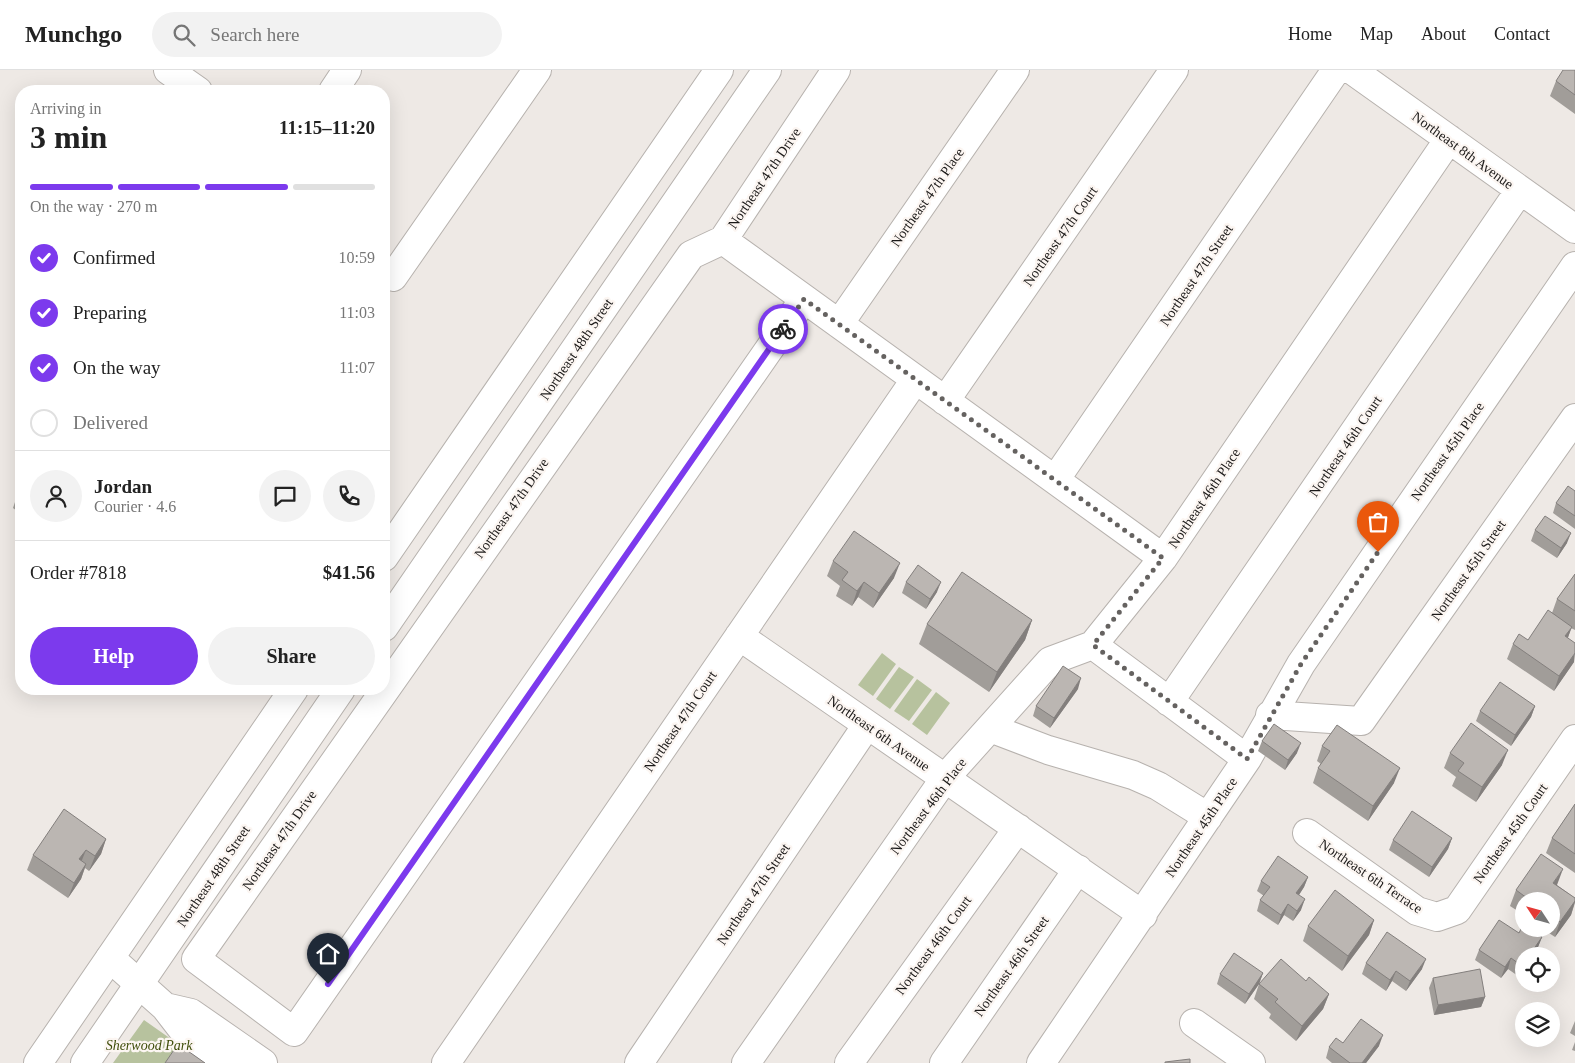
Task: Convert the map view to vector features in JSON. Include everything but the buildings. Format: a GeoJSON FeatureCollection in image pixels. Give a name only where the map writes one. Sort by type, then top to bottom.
{"type":"FeatureCollection","features":[{"type":"Feature","properties":{"kind":"street"},"geometry":{"type":"LineString","coordinates":[[168,70],[189,85]]}},
{"type":"Feature","properties":{"kind":"street"},"geometry":{"type":"LineString","coordinates":[[337,85],[347,70]]}},
{"type":"Feature","properties":{"kind":"street"},"geometry":{"type":"LineString","coordinates":[[390,272],[537,70]]}},
{"type":"Feature","properties":{"kind":"street"},"geometry":{"type":"LineString","coordinates":[[390,548],[719,70]]}},
{"type":"Feature","properties":{"kind":"street","name":"Northeast 48th Street"},"geometry":{"type":"LineString","coordinates":[[390,618],[767,70]]}},
{"type":"Feature","properties":{"kind":"street","name":"Northeast 47th Drive"},"geometry":{"type":"LineString","coordinates":[[390,683],[691,255],[723,240],[836,70]]}},
{"type":"Feature","properties":{"kind":"street","name":"Northeast 47th Place"},"geometry":{"type":"LineString","coordinates":[[839,324],[1015,70]]}},
{"type":"Feature","properties":{"kind":"street","name":"Northeast 47th Court"},"geometry":{"type":"LineString","coordinates":[[946,401],[1174,70]]}},
{"type":"Feature","properties":{"kind":"street","name":"Northeast 47th Street"},"geometry":{"type":"LineString","coordinates":[[1055,480],[1336,70]]}},
{"type":"Feature","properties":{"kind":"street","name":"Northeast 8th Avenue"},"geometry":{"type":"LineString","coordinates":[[1352,70],[1575,230]]}},
{"type":"Feature","properties":{"kind":"street","name":"Northeast 46th Place"},"geometry":{"type":"LineString","coordinates":[[746,1063],[945,778],[1050,662],[1093,645],[1163,558],[1449,139]]}},
{"type":"Feature","properties":{"kind":"street","name":"Northeast 46th Court"},"geometry":{"type":"LineString","coordinates":[[1169,702],[1520,190]]}},
{"type":"Feature","properties":{"kind":"street"},"geometry":{"type":"LineString","coordinates":[[723,240],[1163,558]]}},
{"type":"Feature","properties":{"kind":"street","name":"Northeast 45th Place"},"geometry":{"type":"LineString","coordinates":[[1041,1063],[1247,759],[1270,715],[1301,664],[1575,266]]}},
{"type":"Feature","properties":{"kind":"street","name":"Northeast 47th Drive"},"geometry":{"type":"LineString","coordinates":[[382,695],[196,959],[294,1032],[804,299]]}},
{"type":"Feature","properties":{"kind":"street","name":"Northeast 47th Court"},"geometry":{"type":"LineString","coordinates":[[446,1063],[915,380]]}},
{"type":"Feature","properties":{"kind":"street","name":"Northeast 45th Street"},"geometry":{"type":"LineString","coordinates":[[1270,715],[1361,721],[1575,418]]}},
{"type":"Feature","properties":{"kind":"street","name":"Northeast 6th Avenue"},"geometry":{"type":"LineString","coordinates":[[739,636],[1143,915]]}},
{"type":"Feature","properties":{"kind":"street"},"geometry":{"type":"LineString","coordinates":[[1093,645],[1247,759]]}},
{"type":"Feature","properties":{"kind":"street"},"geometry":{"type":"LineString","coordinates":[[38,1063],[290,695]]}},
{"type":"Feature","properties":{"kind":"street","name":"Northeast 48th Street"},"geometry":{"type":"LineString","coordinates":[[85,1063],[338,695]]}},
{"type":"Feature","properties":{"kind":"street","name":"Northeast 47th Street"},"geometry":{"type":"LineString","coordinates":[[639,1063],[867,724]]}},
{"type":"Feature","properties":{"kind":"street"},"geometry":{"type":"LineString","coordinates":[[990,728],[1048,750],[1142,779],[1158,786],[1208,817]]}},
{"type":"Feature","properties":{"kind":"street","name":"Northeast 45th Court"},"geometry":{"type":"LineString","coordinates":[[1437,917],[1457,910],[1575,739]]}},
{"type":"Feature","properties":{"kind":"street","name":"Northeast 46th Court"},"geometry":{"type":"LineString","coordinates":[[849,1063],[1018,828]]}},
{"type":"Feature","properties":{"kind":"street","name":"Northeast 6th Terrace"},"geometry":{"type":"LineString","coordinates":[[1307,832],[1417,911],[1437,917]]}},
{"type":"Feature","properties":{"kind":"street","name":"Northeast 46th Street"},"geometry":{"type":"LineString","coordinates":[[944,1063],[1078,869]]}},
{"type":"Feature","properties":{"kind":"street"},"geometry":{"type":"LineString","coordinates":[[110,958],[165,1007],[182,1029],[228,1063]]}},
{"type":"Feature","properties":{"kind":"street"},"geometry":{"type":"LineString","coordinates":[[71,1063],[79,1030],[80,1001]]}},
{"type":"Feature","properties":{"kind":"street"},"geometry":{"type":"LineString","coordinates":[[165,1007],[192,1013],[263,1063]]}},
{"type":"Feature","properties":{"kind":"street"},"geometry":{"type":"LineString","coordinates":[[1194,1023],[1251,1063]]}},
{"type":"Feature","properties":{"kind":"green space"},"geometry":{"type":"Polygon","coordinates":[[[882,653],[896,664],[873,696],[858,685],[882,653]]]}},
{"type":"Feature","properties":{"kind":"green space"},"geometry":{"type":"Polygon","coordinates":[[[899,667],[914,677],[890,709],[876,699],[899,667]]]}},
{"type":"Feature","properties":{"kind":"green space"},"geometry":{"type":"Polygon","coordinates":[[[917,679],[932,690],[909,721],[894,711],[917,679]]]}},
{"type":"Feature","properties":{"kind":"green space"},"geometry":{"type":"Polygon","coordinates":[[[936,692],[950,703],[927,735],[912,724],[936,692]]]}},
{"type":"Feature","properties":{"kind":"green space","name":"Sherwood Park"},"geometry":{"type":"Polygon","coordinates":[[[144,1020],[205,1063],[113,1063],[144,1020]]]}},
{"type":"Feature","properties":{"kind":"way so far"},"geometry":{"type":"LineString","coordinates":[[783,329],[804,299],[1163,558],[1134,597],[1093,645],[1247,759],[1270,715],[1301,664],[1378,552]]}},
{"type":"Feature","properties":{"kind":"route"},"geometry":{"type":"LineString","coordinates":[[328,984],[783,329]]}}]}
